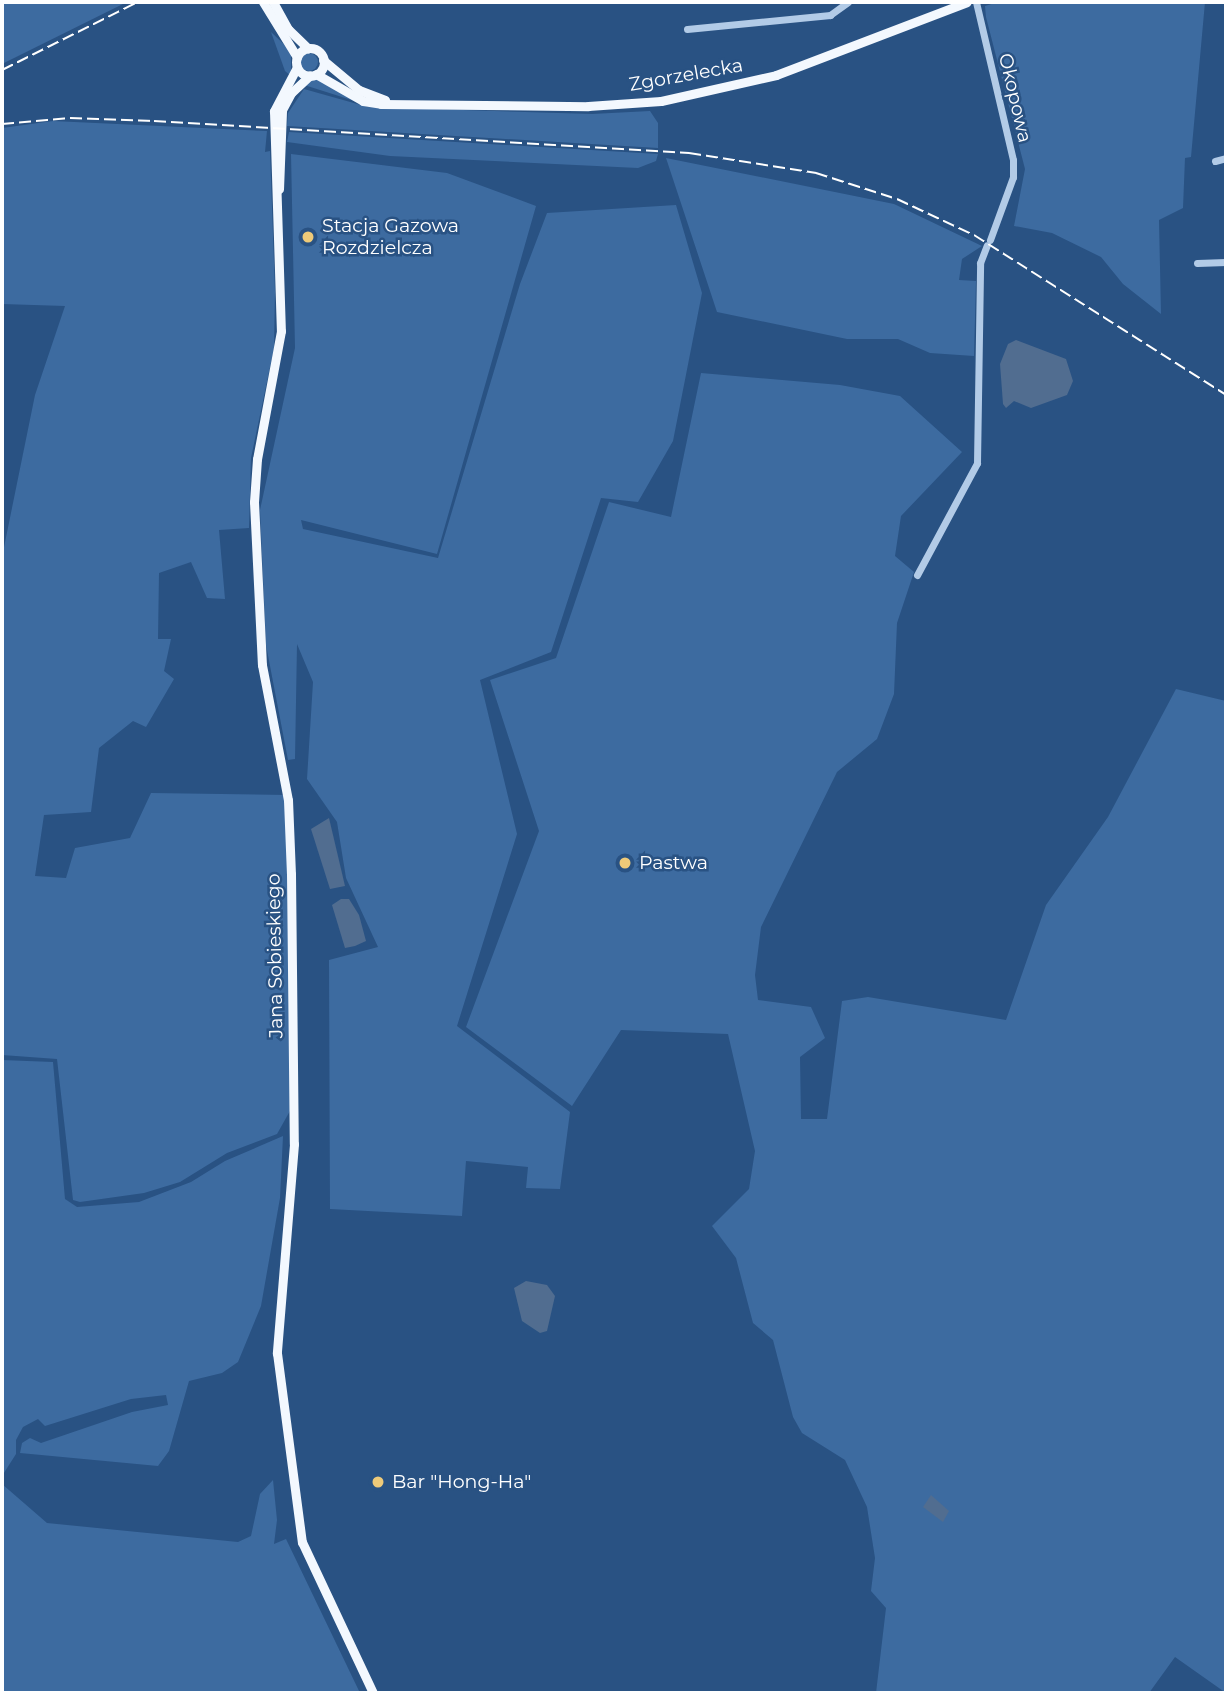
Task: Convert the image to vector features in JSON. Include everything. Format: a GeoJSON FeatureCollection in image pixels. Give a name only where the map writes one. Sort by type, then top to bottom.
{"type":"FeatureCollection","features":[{"type":"Feature","properties":{"kind":"main road"},"geometry":{"type":"LineString","coordinates":[[263,2],[297,62],[308,48],[288,29],[273,2]]}},
{"type":"Feature","properties":{"kind":"main road","name":"Zgorzelecka"},"geometry":{"type":"LineString","coordinates":[[297,62],[313,75],[363,101],[588,106],[700,95],[789,71],[967,2]]}},
{"type":"Feature","properties":{"kind":"main road","name":"Zgorzelecka"},"geometry":{"type":"LineString","coordinates":[[308,48],[318,51],[328,68],[368,95],[397,102]]}},
{"type":"Feature","properties":{"kind":"main road","name":"Jana Sobieskiego"},"geometry":{"type":"LineString","coordinates":[[278,205],[283,107],[313,75],[323,60]]}},
{"type":"Feature","properties":{"kind":"main road","name":"Jana Sobieskiego"},"geometry":{"type":"LineString","coordinates":[[297,62],[274,111],[281,340],[257,459],[254,502],[262,665],[284,776],[291,852],[295,1133],[276,1353],[302,1542],[373,1693]]}},
{"type":"Feature","properties":{"kind":"street"},"geometry":{"type":"LineString","coordinates":[[687,29],[830,15],[848,2]]}},
{"type":"Feature","properties":{"kind":"street","name":"Okopowa"},"geometry":{"type":"LineString","coordinates":[[917,575],[977,463],[980,263],[1013,177],[1013,160],[976,2]]}},
{"type":"Feature","properties":{"kind":"street"},"geometry":{"type":"LineString","coordinates":[[1215,161],[1226,158]]}},
{"type":"Feature","properties":{"kind":"street"},"geometry":{"type":"LineString","coordinates":[[1197,263],[1226,262]]}},
{"type":"Feature","properties":{"kind":"shaded area"},"geometry":{"type":"Polygon","coordinates":[[[2,2],[127,2],[2,64],[2,2]]]}},
{"type":"Feature","properties":{"kind":"shaded area"},"geometry":{"type":"Polygon","coordinates":[[[998,2],[1205,2],[1191,157],[1185,158],[1183,208],[1159,220],[1161,314],[1123,284],[1101,257],[1052,233],[1014,226],[1025,169],[986,17],[985,6],[998,2]]]}},
{"type":"Feature","properties":{"kind":"shaded area"},"geometry":{"type":"Polygon","coordinates":[[[271,32],[291,51],[291,76],[285,71],[271,32]]]}},
{"type":"Feature","properties":{"kind":"shaded area"},"geometry":{"type":"Polygon","coordinates":[[[309,53],[315,56],[318,62],[315,68],[309,71],[303,68],[300,62],[303,56],[309,53]]]}},
{"type":"Feature","properties":{"kind":"shaded area"},"geometry":{"type":"Polygon","coordinates":[[[320,78],[361,103],[301,84],[320,78]]]}},
{"type":"Feature","properties":{"kind":"shaded area"},"geometry":{"type":"Polygon","coordinates":[[[304,89],[368,107],[592,114],[650,111],[658,123],[658,148],[287,126],[288,113],[304,89]]]}},
{"type":"Feature","properties":{"kind":"shaded area"},"geometry":{"type":"Polygon","coordinates":[[[53,121],[267,131],[265,152],[270,151],[275,292],[274,348],[251,458],[249,528],[219,530],[225,599],[207,598],[191,562],[159,573],[158,639],[171,639],[164,671],[174,679],[146,727],[133,721],[99,748],[91,812],[44,815],[35,876],[66,878],[75,848],[130,838],[151,793],[287,795],[295,1102],[277,1134],[227,1153],[180,1182],[144,1193],[80,1202],[73,1200],[57,1059],[2,1055],[2,557],[35,395],[65,306],[2,304],[2,128],[53,121]]]}},
{"type":"Feature","properties":{"kind":"shaded area"},"geometry":{"type":"Polygon","coordinates":[[[289,132],[658,154],[656,161],[638,168],[390,156],[287,142],[289,132]]]}},
{"type":"Feature","properties":{"kind":"shaded area"},"geometry":{"type":"Polygon","coordinates":[[[291,154],[447,173],[536,206],[437,554],[301,520],[303,529],[438,558],[520,284],[547,213],[676,205],[702,293],[673,441],[638,502],[601,498],[551,652],[480,680],[517,834],[457,1026],[570,1112],[560,1189],[526,1188],[528,1167],[466,1161],[462,1216],[330,1209],[329,960],[378,947],[346,878],[337,822],[307,779],[313,682],[297,644],[295,759],[288,760],[266,645],[260,510],[295,348],[291,154]]]}},
{"type":"Feature","properties":{"kind":"shaded area"},"geometry":{"type":"Polygon","coordinates":[[[666,158],[894,204],[982,246],[962,259],[959,280],[976,281],[974,356],[930,353],[898,339],[847,339],[717,312],[666,158]]]}},
{"type":"Feature","properties":{"kind":"shaded area"},"geometry":{"type":"Polygon","coordinates":[[[1016,340],[1066,359],[1073,381],[1067,395],[1031,408],[1014,401],[1006,408],[1003,404],[1000,364],[1008,344],[1016,340]]]}},
{"type":"Feature","properties":{"kind":"shaded area"},"geometry":{"type":"Polygon","coordinates":[[[701,373],[840,385],[900,396],[962,452],[901,516],[895,556],[914,572],[897,623],[894,694],[877,739],[837,772],[761,927],[755,975],[758,1000],[811,1007],[825,1038],[800,1057],[801,1119],[827,1119],[842,1001],[868,997],[1006,1020],[1046,905],[1108,817],[1176,689],[1226,701],[1226,1693],[1175,1657],[1149,1693],[876,1693],[886,1608],[871,1591],[875,1558],[867,1507],[845,1460],[802,1433],[793,1417],[773,1340],[753,1323],[736,1258],[712,1226],[749,1189],[755,1151],[728,1034],[621,1030],[572,1106],[466,1027],[539,831],[490,680],[556,658],[609,502],[671,517],[701,373]]]}},
{"type":"Feature","properties":{"kind":"shaded area"},"geometry":{"type":"Polygon","coordinates":[[[329,818],[345,886],[330,889],[311,829],[329,818]]]}},
{"type":"Feature","properties":{"kind":"shaded area"},"geometry":{"type":"Polygon","coordinates":[[[341,899],[349,899],[359,915],[366,941],[345,948],[332,905],[341,899]]]}},
{"type":"Feature","properties":{"kind":"shaded area"},"geometry":{"type":"Polygon","coordinates":[[[2,1060],[53,1062],[65,1199],[77,1207],[139,1202],[191,1182],[225,1161],[283,1136],[280,1198],[261,1306],[238,1362],[222,1373],[189,1381],[169,1451],[158,1466],[20,1453],[22,1443],[30,1438],[41,1443],[132,1412],[168,1405],[166,1395],[131,1399],[45,1426],[38,1419],[23,1427],[16,1440],[16,1454],[2,1476],[2,1060]]]}},
{"type":"Feature","properties":{"kind":"shaded area"},"geometry":{"type":"Polygon","coordinates":[[[526,1281],[547,1285],[555,1296],[547,1331],[540,1333],[522,1321],[514,1288],[526,1281]]]}},
{"type":"Feature","properties":{"kind":"shaded area"},"geometry":{"type":"Polygon","coordinates":[[[273,1480],[277,1520],[274,1544],[286,1539],[360,1693],[2,1693],[2,1484],[47,1523],[238,1542],[251,1536],[260,1494],[273,1480]]]}},
{"type":"Feature","properties":{"kind":"shaded area"},"geometry":{"type":"Polygon","coordinates":[[[931,1495],[949,1511],[943,1522],[923,1507],[931,1495]]]}},
{"type":"Feature","properties":{"kind":"railway"},"geometry":{"type":"LineString","coordinates":[[2,70],[138,2]]}},
{"type":"Feature","properties":{"kind":"railway"},"geometry":{"type":"LineString","coordinates":[[2,124],[70,118],[154,121],[689,153],[816,173],[897,199],[974,235],[1226,395]]}},
{"type":"Feature","properties":{"kind":"place","name":"Stacja Gazowa Rozdzielcza"},"geometry":{"type":"Point","coordinates":[308,237]}},
{"type":"Feature","properties":{"kind":"place","name":"Pastwa"},"geometry":{"type":"Point","coordinates":[625,863]}},
{"type":"Feature","properties":{"kind":"place","name":"Bar \"Hong-Ha\""},"geometry":{"type":"Point","coordinates":[378,1482]}}]}
